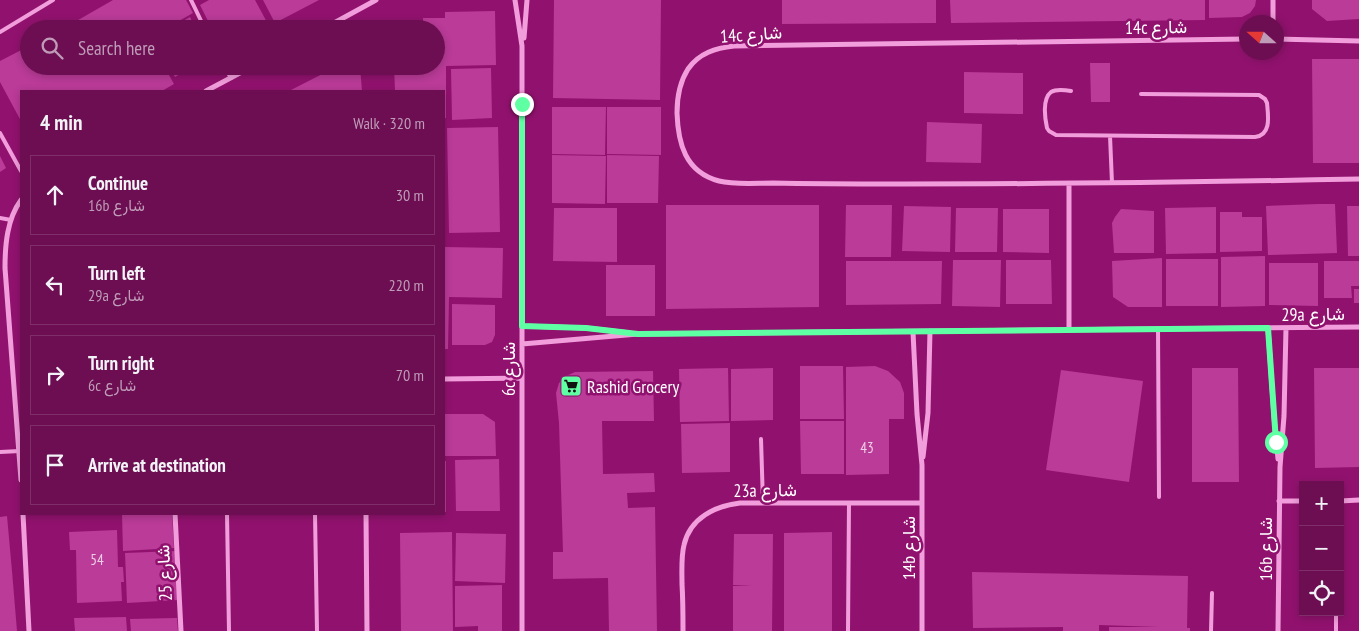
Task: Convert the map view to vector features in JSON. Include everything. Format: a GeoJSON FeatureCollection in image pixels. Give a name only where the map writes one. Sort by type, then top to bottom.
{"type":"FeatureCollection","features":[{"type":"Feature","properties":{"kind":"street"},"geometry":{"type":"LineString","coordinates":[[339,20],[376,0]]}},
{"type":"Feature","properties":{"kind":"street","name":"6c شارع"},"geometry":{"type":"LineString","coordinates":[[515,0],[522,46]]}},
{"type":"Feature","properties":{"kind":"street","name":"6c شارع"},"geometry":{"type":"LineString","coordinates":[[522,631],[522,46],[527,0]]}},
{"type":"Feature","properties":{"kind":"street"},"geometry":{"type":"LineString","coordinates":[[1273,0],[1273,15]]}},
{"type":"Feature","properties":{"kind":"street","name":"14c شارع"},"geometry":{"type":"LineString","coordinates":[[1239,39],[734,46],[717,48],[701,56],[688,68],[680,84],[677,102],[677,130],[681,147],[690,162],[703,174],[719,181],[823,184],[1069,184],[1359,179]]}},
{"type":"Feature","properties":{"kind":"street"},"geometry":{"type":"LineString","coordinates":[[1284,39],[1359,41]]}},
{"type":"Feature","properties":{"kind":"street"},"geometry":{"type":"LineString","coordinates":[[208,90],[236,75]]}},
{"type":"Feature","properties":{"kind":"street"},"geometry":{"type":"LineString","coordinates":[[1069,184],[1069,330]]}},
{"type":"Feature","properties":{"kind":"street"},"geometry":{"type":"LineString","coordinates":[[20,202],[11,220],[5,249],[20,451]]}},
{"type":"Feature","properties":{"kind":"street","name":"29a شارع"},"geometry":{"type":"LineString","coordinates":[[522,326],[586,328],[638,334]]}},
{"type":"Feature","properties":{"kind":"street","name":"29a شارع"},"geometry":{"type":"LineString","coordinates":[[522,344],[638,334],[1359,327]]}},
{"type":"Feature","properties":{"kind":"street","name":"16b شارع"},"geometry":{"type":"LineString","coordinates":[[1268,328],[1274,417],[1280,467]]}},
{"type":"Feature","properties":{"kind":"street","name":"16b شارع"},"geometry":{"type":"LineString","coordinates":[[1278,631],[1279,501],[1284,416],[1286,328]]}},
{"type":"Feature","properties":{"kind":"street","name":"14b شارع"},"geometry":{"type":"LineString","coordinates":[[922,631],[922,465],[928,413],[930,331]]}},
{"type":"Feature","properties":{"kind":"street","name":"14b شارع"},"geometry":{"type":"LineString","coordinates":[[913,332],[916,414],[922,465]]}},
{"type":"Feature","properties":{"kind":"street"},"geometry":{"type":"LineString","coordinates":[[445,379],[522,378]]}},
{"type":"Feature","properties":{"kind":"street"},"geometry":{"type":"LineString","coordinates":[[1344,500],[1359,500]]}},
{"type":"Feature","properties":{"kind":"street"},"geometry":{"type":"LineString","coordinates":[[1279,501],[1299,501]]}},
{"type":"Feature","properties":{"kind":"street","name":"23a شارع"},"geometry":{"type":"LineString","coordinates":[[683,631],[682,559],[684,544],[690,530],[699,519],[711,510],[725,505],[762,503],[922,503]]}},
{"type":"Feature","properties":{"kind":"street"},"geometry":{"type":"LineString","coordinates":[[23,515],[29,631]]}},
{"type":"Feature","properties":{"kind":"street","name":"شارع 25"},"geometry":{"type":"LineString","coordinates":[[175,515],[181,631]]}},
{"type":"Feature","properties":{"kind":"street"},"geometry":{"type":"LineString","coordinates":[[366,515],[367,631]]}},
{"type":"Feature","properties":{"kind":"lane"},"geometry":{"type":"LineString","coordinates":[[0,32],[53,0]]}},
{"type":"Feature","properties":{"kind":"lane"},"geometry":{"type":"LineString","coordinates":[[191,0],[201,20]]}},
{"type":"Feature","properties":{"kind":"lane"},"geometry":{"type":"LineString","coordinates":[[1071,90],[1051,92],[1046,98],[1046,124],[1049,132],[1056,135],[1255,137],[1263,135],[1268,128],[1267,103],[1265,99],[1258,95],[1141,94]]}},
{"type":"Feature","properties":{"kind":"lane"},"geometry":{"type":"LineString","coordinates":[[0,133],[20,169]]}},
{"type":"Feature","properties":{"kind":"lane"},"geometry":{"type":"LineString","coordinates":[[1110,136],[1112,183]]}},
{"type":"Feature","properties":{"kind":"lane"},"geometry":{"type":"LineString","coordinates":[[0,218],[11,220]]}},
{"type":"Feature","properties":{"kind":"lane"},"geometry":{"type":"LineString","coordinates":[[1158,329],[1159,496]]}},
{"type":"Feature","properties":{"kind":"lane"},"geometry":{"type":"LineString","coordinates":[[761,439],[762,503]]}},
{"type":"Feature","properties":{"kind":"lane"},"geometry":{"type":"LineString","coordinates":[[0,452],[20,451]]}},
{"type":"Feature","properties":{"kind":"lane"},"geometry":{"type":"LineString","coordinates":[[848,503],[848,631]]}},
{"type":"Feature","properties":{"kind":"lane"},"geometry":{"type":"LineString","coordinates":[[227,515],[229,631]]}},
{"type":"Feature","properties":{"kind":"lane"},"geometry":{"type":"LineString","coordinates":[[315,515],[317,631]]}},
{"type":"Feature","properties":{"kind":"lane"},"geometry":{"type":"LineString","coordinates":[[1211,631],[1212,593]]}},
{"type":"Feature","properties":{"kind":"lane"},"geometry":{"type":"LineString","coordinates":[[1336,616],[1336,631]]}},
{"type":"Feature","properties":{"kind":"building"},"geometry":{"type":"Polygon","coordinates":[[[113,0],[186,0],[193,13],[181,20],[78,20],[113,0]]]}},
{"type":"Feature","properties":{"kind":"building"},"geometry":{"type":"Polygon","coordinates":[[[209,0],[255,0],[266,20],[208,20],[200,5],[209,0]]]}},
{"type":"Feature","properties":{"kind":"building"},"geometry":{"type":"Polygon","coordinates":[[[263,0],[319,0],[281,20],[273,20],[263,0]]]}},
{"type":"Feature","properties":{"kind":"building"},"geometry":{"type":"Polygon","coordinates":[[[554,0],[661,0],[660,100],[553,98],[554,0]]]}},
{"type":"Feature","properties":{"kind":"building"},"geometry":{"type":"Polygon","coordinates":[[[782,0],[936,0],[936,23],[782,24],[782,0]]]}},
{"type":"Feature","properties":{"kind":"building"},"geometry":{"type":"Polygon","coordinates":[[[950,0],[1205,0],[1205,20],[951,23],[950,0]]]}},
{"type":"Feature","properties":{"kind":"building"},"geometry":{"type":"Polygon","coordinates":[[[1209,0],[1256,0],[1255,6],[1246,15],[1239,15],[1239,17],[1209,18],[1209,0]]]}},
{"type":"Feature","properties":{"kind":"building"},"geometry":{"type":"Polygon","coordinates":[[[1312,0],[1359,0],[1359,19],[1327,21],[1312,9],[1312,0]]]}},
{"type":"Feature","properties":{"kind":"building"},"geometry":{"type":"Polygon","coordinates":[[[495,11],[496,65],[446,66],[446,118],[445,90],[395,90],[394,75],[445,75],[445,20],[423,20],[423,18],[445,18],[445,12],[495,11]]]}},
{"type":"Feature","properties":{"kind":"building"},"geometry":{"type":"Polygon","coordinates":[[[20,51],[20,75],[169,75],[174,84],[164,90],[20,90],[20,119],[0,82],[0,61],[20,51]]]}},
{"type":"Feature","properties":{"kind":"building"},"geometry":{"type":"Polygon","coordinates":[[[1312,59],[1359,59],[1359,163],[1313,163],[1312,59]]]}},
{"type":"Feature","properties":{"kind":"building"},"geometry":{"type":"Polygon","coordinates":[[[1090,63],[1110,63],[1110,102],[1091,102],[1090,63]]]}},
{"type":"Feature","properties":{"kind":"building"},"geometry":{"type":"Polygon","coordinates":[[[491,68],[492,118],[452,120],[451,69],[491,68]]]}},
{"type":"Feature","properties":{"kind":"building"},"geometry":{"type":"Polygon","coordinates":[[[964,72],[1023,73],[1023,114],[964,113],[964,72]]]}},
{"type":"Feature","properties":{"kind":"building"},"geometry":{"type":"Polygon","coordinates":[[[320,75],[361,75],[362,90],[291,90],[320,75]]]}},
{"type":"Feature","properties":{"kind":"building"},"geometry":{"type":"Polygon","coordinates":[[[552,107],[606,107],[605,155],[552,154],[552,107]]]}},
{"type":"Feature","properties":{"kind":"building"},"geometry":{"type":"Polygon","coordinates":[[[607,107],[661,107],[661,155],[607,154],[607,107]]]}},
{"type":"Feature","properties":{"kind":"building"},"geometry":{"type":"Polygon","coordinates":[[[927,122],[982,124],[981,163],[926,162],[927,122]]]}},
{"type":"Feature","properties":{"kind":"building"},"geometry":{"type":"Polygon","coordinates":[[[498,127],[500,232],[449,233],[447,128],[498,127]]]}},
{"type":"Feature","properties":{"kind":"building"},"geometry":{"type":"Polygon","coordinates":[[[552,155],[606,156],[605,204],[552,203],[552,155]]]}},
{"type":"Feature","properties":{"kind":"building"},"geometry":{"type":"Polygon","coordinates":[[[607,155],[659,156],[658,203],[607,203],[607,155]]]}},
{"type":"Feature","properties":{"kind":"building"},"geometry":{"type":"Polygon","coordinates":[[[0,156],[6,168],[0,172],[0,156]]]}},
{"type":"Feature","properties":{"kind":"building"},"geometry":{"type":"Polygon","coordinates":[[[1335,204],[1337,253],[1268,255],[1266,206],[1335,204]]]}},
{"type":"Feature","properties":{"kind":"building"},"geometry":{"type":"Polygon","coordinates":[[[666,205],[819,205],[819,307],[666,309],[666,205]]]}},
{"type":"Feature","properties":{"kind":"building"},"geometry":{"type":"Polygon","coordinates":[[[846,205],[892,205],[891,257],[845,257],[846,205]]]}},
{"type":"Feature","properties":{"kind":"building"},"geometry":{"type":"Polygon","coordinates":[[[904,206],[951,207],[950,252],[902,251],[904,206]]]}},
{"type":"Feature","properties":{"kind":"building"},"geometry":{"type":"Polygon","coordinates":[[[1347,206],[1359,206],[1359,256],[1348,256],[1347,206]]]}},
{"type":"Feature","properties":{"kind":"building"},"geometry":{"type":"Polygon","coordinates":[[[1216,207],[1216,253],[1166,254],[1165,208],[1216,207]]]}},
{"type":"Feature","properties":{"kind":"building"},"geometry":{"type":"Polygon","coordinates":[[[554,208],[617,208],[617,262],[553,261],[554,208]]]}},
{"type":"Feature","properties":{"kind":"building"},"geometry":{"type":"Polygon","coordinates":[[[956,208],[998,208],[997,252],[955,252],[956,208]]]}},
{"type":"Feature","properties":{"kind":"building"},"geometry":{"type":"Polygon","coordinates":[[[1003,209],[1049,209],[1049,253],[1003,252],[1003,209]]]}},
{"type":"Feature","properties":{"kind":"building"},"geometry":{"type":"Polygon","coordinates":[[[1121,209],[1154,211],[1154,253],[1114,253],[1112,223],[1121,209]]]}},
{"type":"Feature","properties":{"kind":"building"},"geometry":{"type":"Polygon","coordinates":[[[1220,212],[1242,212],[1242,217],[1262,217],[1262,251],[1220,252],[1220,212]]]}},
{"type":"Feature","properties":{"kind":"building"},"geometry":{"type":"Polygon","coordinates":[[[445,247],[503,248],[502,298],[449,297],[448,349],[445,349],[445,247]]]}},
{"type":"Feature","properties":{"kind":"building"},"geometry":{"type":"Polygon","coordinates":[[[1265,256],[1265,306],[1221,307],[1221,257],[1265,256]]]}},
{"type":"Feature","properties":{"kind":"building"},"geometry":{"type":"Polygon","coordinates":[[[1162,258],[1162,307],[1128,307],[1113,297],[1112,261],[1162,258]]]}},
{"type":"Feature","properties":{"kind":"building"},"geometry":{"type":"Polygon","coordinates":[[[1166,259],[1218,259],[1218,306],[1166,306],[1166,259]]]}},
{"type":"Feature","properties":{"kind":"building"},"geometry":{"type":"Polygon","coordinates":[[[953,260],[1001,260],[1000,307],[952,306],[953,260]]]}},
{"type":"Feature","properties":{"kind":"building"},"geometry":{"type":"Polygon","coordinates":[[[1006,260],[1051,260],[1052,304],[1006,304],[1006,260]]]}},
{"type":"Feature","properties":{"kind":"building"},"geometry":{"type":"Polygon","coordinates":[[[846,261],[942,261],[941,304],[846,305],[846,261]]]}},
{"type":"Feature","properties":{"kind":"building"},"geometry":{"type":"Polygon","coordinates":[[[1324,261],[1359,261],[1359,286],[1351,286],[1352,298],[1324,298],[1324,261]]]}},
{"type":"Feature","properties":{"kind":"building"},"geometry":{"type":"Polygon","coordinates":[[[1269,263],[1318,263],[1318,306],[1269,305],[1269,263]]]}},
{"type":"Feature","properties":{"kind":"building"},"geometry":{"type":"Polygon","coordinates":[[[606,265],[655,265],[655,316],[606,316],[606,265]]]}},
{"type":"Feature","properties":{"kind":"building"},"geometry":{"type":"Polygon","coordinates":[[[1354,289],[1359,289],[1359,303],[1354,303],[1354,289]]]}},
{"type":"Feature","properties":{"kind":"building"},"geometry":{"type":"Polygon","coordinates":[[[452,304],[495,305],[495,335],[492,342],[485,345],[452,345],[452,304]]]}},
{"type":"Feature","properties":{"kind":"building"},"geometry":{"type":"Polygon","coordinates":[[[800,366],[843,366],[844,419],[800,419],[800,366]]]}},
{"type":"Feature","properties":{"kind":"building"},"geometry":{"type":"Polygon","coordinates":[[[875,366],[888,371],[900,382],[904,393],[904,419],[889,419],[889,474],[846,475],[846,367],[875,366]]]}},
{"type":"Feature","properties":{"kind":"building"},"geometry":{"type":"Polygon","coordinates":[[[728,368],[729,421],[680,422],[679,369],[728,368]]]}},
{"type":"Feature","properties":{"kind":"building"},"geometry":{"type":"Polygon","coordinates":[[[773,368],[773,420],[731,421],[731,369],[773,368]]]}},
{"type":"Feature","properties":{"kind":"building"},"geometry":{"type":"Polygon","coordinates":[[[1192,368],[1238,368],[1239,482],[1192,482],[1192,368]]]}},
{"type":"Feature","properties":{"kind":"building"},"geometry":{"type":"Polygon","coordinates":[[[1314,368],[1359,368],[1359,467],[1315,468],[1314,368]]]}},
{"type":"Feature","properties":{"kind":"building"},"geometry":{"type":"Polygon","coordinates":[[[1061,370],[1143,381],[1129,482],[1046,470],[1061,370]]]}},
{"type":"Feature","properties":{"kind":"building"},"geometry":{"type":"Polygon","coordinates":[[[653,371],[654,421],[602,421],[603,474],[654,473],[655,492],[627,493],[628,508],[655,507],[657,631],[609,631],[608,578],[553,579],[553,552],[563,552],[559,423],[556,393],[559,383],[566,376],[575,372],[653,371]]]}},
{"type":"Feature","properties":{"kind":"building"},"geometry":{"type":"Polygon","coordinates":[[[445,414],[483,414],[495,422],[496,456],[445,456],[445,414]]]}},
{"type":"Feature","properties":{"kind":"building"},"geometry":{"type":"Polygon","coordinates":[[[800,421],[844,421],[844,474],[801,474],[800,421]]]}},
{"type":"Feature","properties":{"kind":"building"},"geometry":{"type":"Polygon","coordinates":[[[730,423],[730,472],[682,473],[681,424],[730,423]]]}},
{"type":"Feature","properties":{"kind":"building"},"geometry":{"type":"Polygon","coordinates":[[[499,459],[500,511],[456,511],[455,460],[499,459]]]}},
{"type":"Feature","properties":{"kind":"building"},"geometry":{"type":"Polygon","coordinates":[[[445,461],[446,461],[445,512],[445,461]]]}},
{"type":"Feature","properties":{"kind":"building"},"geometry":{"type":"Polygon","coordinates":[[[122,515],[172,515],[174,548],[123,551],[122,515]]]}},
{"type":"Feature","properties":{"kind":"building"},"geometry":{"type":"Polygon","coordinates":[[[7,516],[17,631],[0,631],[0,517],[7,516]]]}},
{"type":"Feature","properties":{"kind":"building"},"geometry":{"type":"Polygon","coordinates":[[[117,530],[118,567],[123,567],[124,582],[121,582],[122,601],[77,603],[76,550],[70,550],[69,532],[117,530]]]}},
{"type":"Feature","properties":{"kind":"building"},"geometry":{"type":"Polygon","coordinates":[[[452,532],[453,631],[401,631],[400,533],[452,532]]]}},
{"type":"Feature","properties":{"kind":"building"},"geometry":{"type":"Polygon","coordinates":[[[832,532],[832,631],[784,631],[784,533],[832,532]]]}},
{"type":"Feature","properties":{"kind":"building"},"geometry":{"type":"Polygon","coordinates":[[[456,533],[506,534],[505,583],[455,581],[456,533]]]}},
{"type":"Feature","properties":{"kind":"building"},"geometry":{"type":"Polygon","coordinates":[[[734,534],[773,534],[772,631],[733,631],[733,586],[752,586],[733,585],[734,534]]]}},
{"type":"Feature","properties":{"kind":"building"},"geometry":{"type":"Polygon","coordinates":[[[176,551],[178,600],[127,603],[125,553],[176,551]]]}},
{"type":"Feature","properties":{"kind":"building"},"geometry":{"type":"Polygon","coordinates":[[[972,572],[1188,576],[1187,628],[1190,628],[1190,631],[1109,631],[1109,627],[1159,627],[1099,625],[1099,631],[1063,631],[1063,627],[973,628],[972,572]]]}},
{"type":"Feature","properties":{"kind":"building"},"geometry":{"type":"Polygon","coordinates":[[[502,585],[502,631],[478,631],[478,626],[455,627],[455,586],[502,585]]]}},
{"type":"Feature","properties":{"kind":"building"},"geometry":{"type":"Polygon","coordinates":[[[126,617],[127,631],[75,631],[74,618],[126,617]]]}},
{"type":"Feature","properties":{"kind":"building"},"geometry":{"type":"Polygon","coordinates":[[[177,618],[178,631],[131,631],[130,619],[177,618]]]}},
{"type":"Feature","properties":{"kind":"place","name":"Rashid Grocery"},"geometry":{"type":"Point","coordinates":[571,386]}},
{"type":"Feature","properties":{"kind":"route"},"geometry":{"type":"LineString","coordinates":[[522,104],[522,326],[586,328],[638,334],[1268,328],[1276,442]]}}]}
